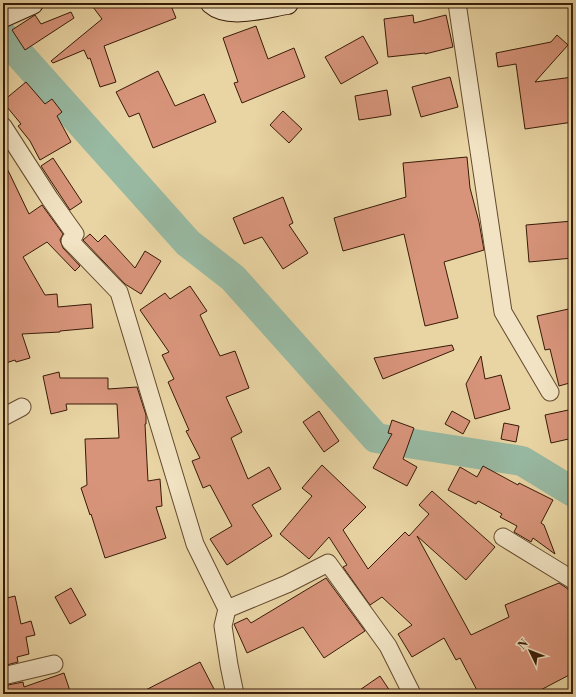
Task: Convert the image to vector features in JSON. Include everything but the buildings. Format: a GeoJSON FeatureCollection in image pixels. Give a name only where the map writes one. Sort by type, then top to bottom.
{"type":"FeatureCollection","features":[{"type":"Feature","properties":{"kind":"street"},"geometry":{"type":"LineString","coordinates":[[212,3],[216,6],[235,11],[288,3]]}},
{"type":"Feature","properties":{"kind":"street"},"geometry":{"type":"LineString","coordinates":[[457,3],[503,312],[550,392]]}},
{"type":"Feature","properties":{"kind":"street"},"geometry":{"type":"LineString","coordinates":[[3,126],[50,199],[75,234],[70,241],[119,292],[195,544],[227,609],[222,626],[235,694]]}},
{"type":"Feature","properties":{"kind":"street"},"geometry":{"type":"LineString","coordinates":[[3,417],[22,407]]}},
{"type":"Feature","properties":{"kind":"street"},"geometry":{"type":"LineString","coordinates":[[503,537],[573,580]]}},
{"type":"Feature","properties":{"kind":"street"},"geometry":{"type":"LineString","coordinates":[[227,609],[287,584],[328,563],[388,646],[412,694]]}},
{"type":"Feature","properties":{"kind":"street"},"geometry":{"type":"LineString","coordinates":[[3,676],[54,664]]}},
{"type":"Feature","properties":{"kind":"waterway"},"geometry":{"type":"LineString","coordinates":[[3,36],[188,243],[233,278],[376,438],[522,461],[573,492]]}}]}
